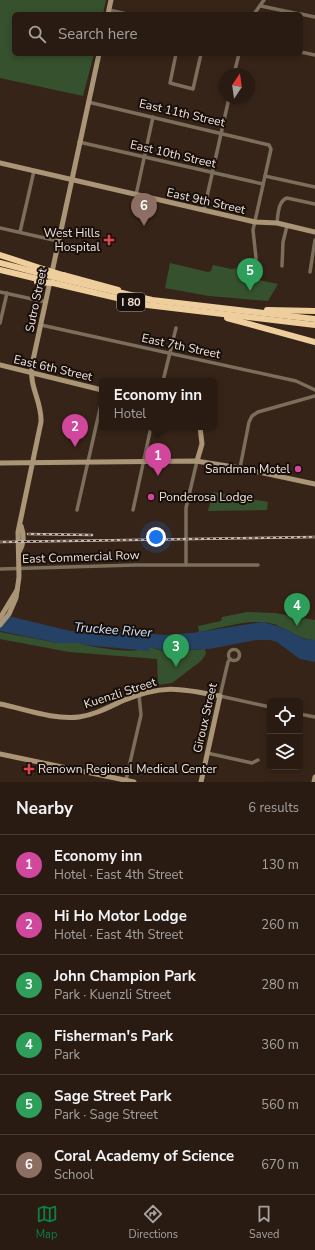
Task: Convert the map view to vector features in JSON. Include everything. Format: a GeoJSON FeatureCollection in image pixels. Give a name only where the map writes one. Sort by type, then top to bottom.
{"type":"FeatureCollection","features":[{"type":"Feature","properties":{"kind":"highway"},"geometry":{"type":"LineString","coordinates":[[0,255],[39,276]]}},
{"type":"Feature","properties":{"kind":"highway","name":"I 80"},"geometry":{"type":"LineString","coordinates":[[0,263],[39,276],[53,283],[62,280],[136,303],[315,325]]}},
{"type":"Feature","properties":{"kind":"highway","name":"I 80"},"geometry":{"type":"LineString","coordinates":[[0,270],[62,280],[134,296],[315,319]]}},
{"type":"Feature","properties":{"kind":"highway"},"geometry":{"type":"LineString","coordinates":[[0,274],[39,276]]}},
{"type":"Feature","properties":{"kind":"highway"},"geometry":{"type":"LineString","coordinates":[[251,311],[315,311]]}},
{"type":"Feature","properties":{"kind":"highway"},"geometry":{"type":"LineString","coordinates":[[202,312],[315,342]]}},
{"type":"Feature","properties":{"kind":"street"},"geometry":{"type":"LineString","coordinates":[[108,12],[111,0]]}},
{"type":"Feature","properties":{"kind":"street"},"geometry":{"type":"LineString","coordinates":[[256,12],[264,0]]}},
{"type":"Feature","properties":{"kind":"street"},"geometry":{"type":"LineString","coordinates":[[261,6],[290,12]]}},
{"type":"Feature","properties":{"kind":"street"},"geometry":{"type":"LineString","coordinates":[[303,15],[315,17]]}},
{"type":"Feature","properties":{"kind":"street"},"geometry":{"type":"LineString","coordinates":[[303,52],[315,55]]}},
{"type":"Feature","properties":{"kind":"street","name":"Sutro Street"},"geometry":{"type":"LineString","coordinates":[[0,625],[12,609],[16,598],[19,552],[23,544],[23,532],[21,526],[23,506],[41,418],[32,384],[31,372],[70,180],[98,56]]}},
{"type":"Feature","properties":{"kind":"street"},"geometry":{"type":"LineString","coordinates":[[176,56],[170,84],[193,89],[201,56]]}},
{"type":"Feature","properties":{"kind":"street"},"geometry":{"type":"LineString","coordinates":[[236,68],[238,56]]}},
{"type":"Feature","properties":{"kind":"street","name":"East 11th Street"},"geometry":{"type":"LineString","coordinates":[[88,102],[268,143],[271,146],[265,176]]}},
{"type":"Feature","properties":{"kind":"street"},"geometry":{"type":"LineString","coordinates":[[204,210],[228,104]]}},
{"type":"Feature","properties":{"kind":"street"},"geometry":{"type":"LineString","coordinates":[[136,195],[154,117]]}},
{"type":"Feature","properties":{"kind":"street","name":"East 10th Street"},"geometry":{"type":"LineString","coordinates":[[79,142],[263,184]]}},
{"type":"Feature","properties":{"kind":"street","name":"East 9th Street"},"geometry":{"type":"LineString","coordinates":[[0,162],[70,180],[255,222],[277,223],[315,232]]}},
{"type":"Feature","properties":{"kind":"street"},"geometry":{"type":"LineString","coordinates":[[20,232],[34,170]]}},
{"type":"Feature","properties":{"kind":"street"},"geometry":{"type":"LineString","coordinates":[[252,278],[256,258],[253,236],[265,176],[315,187]]}},
{"type":"Feature","properties":{"kind":"street"},"geometry":{"type":"LineString","coordinates":[[277,223],[281,202],[284,199],[287,198],[315,204]]}},
{"type":"Feature","properties":{"kind":"street"},"geometry":{"type":"LineString","coordinates":[[282,266],[283,242],[287,226]]}},
{"type":"Feature","properties":{"kind":"street"},"geometry":{"type":"LineString","coordinates":[[0,228],[58,241]]}},
{"type":"Feature","properties":{"kind":"street"},"geometry":{"type":"LineString","coordinates":[[310,272],[315,240]]}},
{"type":"Feature","properties":{"kind":"street"},"geometry":{"type":"LineString","coordinates":[[0,292],[46,302]]}},
{"type":"Feature","properties":{"kind":"street"},"geometry":{"type":"LineString","coordinates":[[0,323],[7,293]]}},
{"type":"Feature","properties":{"kind":"street","name":"East 7th Street"},"geometry":{"type":"LineString","coordinates":[[41,325],[300,382],[315,390]]}},
{"type":"Feature","properties":{"kind":"street"},"geometry":{"type":"LineString","coordinates":[[164,378],[176,328]]}},
{"type":"Feature","properties":{"kind":"street","name":"East 6th Street"},"geometry":{"type":"LineString","coordinates":[[0,365],[99,389]]}},
{"type":"Feature","properties":{"kind":"street"},"geometry":{"type":"LineString","coordinates":[[240,468],[249,422],[252,416],[258,412],[315,396]]}},
{"type":"Feature","properties":{"kind":"street"},"geometry":{"type":"LineString","coordinates":[[77,510],[99,414]]}},
{"type":"Feature","properties":{"kind":"street"},"geometry":{"type":"LineString","coordinates":[[133,510],[151,430]]}},
{"type":"Feature","properties":{"kind":"street"},"geometry":{"type":"LineString","coordinates":[[186,565],[186,508],[202,444],[200,430]]}},
{"type":"Feature","properties":{"kind":"street"},"geometry":{"type":"LineString","coordinates":[[0,463],[197,461],[240,468],[315,484]]}},
{"type":"Feature","properties":{"kind":"street","name":"East Commercial Row"},"geometry":{"type":"LineString","coordinates":[[0,569],[258,565]]}},
{"type":"Feature","properties":{"kind":"street","name":"Sutro Street"},"geometry":{"type":"LineString","coordinates":[[0,618],[17,589]]}},
{"type":"Feature","properties":{"kind":"street","name":"Giroux Street"},"geometry":{"type":"LineString","coordinates":[[201,782],[228,662],[230,659]]}},
{"type":"Feature","properties":{"kind":"street","name":"Kuenzli Street"},"geometry":{"type":"LineString","coordinates":[[0,704],[55,716],[79,717],[97,713],[139,695],[158,690],[176,688],[267,706]]}},
{"type":"Feature","properties":{"kind":"street"},"geometry":{"type":"LineString","coordinates":[[126,780],[141,715],[139,695]]}},
{"type":"Feature","properties":{"kind":"street"},"geometry":{"type":"LineString","coordinates":[[303,715],[315,717]]}},
{"type":"Feature","properties":{"kind":"street"},"geometry":{"type":"LineString","coordinates":[[207,753],[252,763],[258,760]]}},
{"type":"Feature","properties":{"kind":"street"},"geometry":{"type":"LineString","coordinates":[[0,754],[134,782]]}},
{"type":"Feature","properties":{"kind":"street"},"geometry":{"type":"LineString","coordinates":[[314,782],[315,777]]}},
{"type":"Feature","properties":{"kind":"green space"},"geometry":{"type":"Polygon","coordinates":[[[0,0],[106,0],[103,12],[12,12],[12,56],[93,56],[83,96],[0,78],[0,0]]]}},
{"type":"Feature","properties":{"kind":"green space"},"geometry":{"type":"Polygon","coordinates":[[[170,263],[208,272],[211,271],[213,265],[231,269],[246,267],[249,278],[278,284],[268,301],[209,296],[165,288],[170,263]]]}},
{"type":"Feature","properties":{"kind":"green space"},"geometry":{"type":"Polygon","coordinates":[[[213,492],[268,502],[267,510],[208,511],[213,492]]]}},
{"type":"Feature","properties":{"kind":"green space"},"geometry":{"type":"Polygon","coordinates":[[[247,612],[275,613],[315,620],[315,640],[303,638],[281,627],[261,622],[234,624],[199,632],[198,626],[221,621],[222,617],[247,612]]]}},
{"type":"Feature","properties":{"kind":"green space"},"geometry":{"type":"Polygon","coordinates":[[[0,632],[58,643],[80,643],[84,645],[127,651],[150,647],[166,652],[205,649],[206,654],[201,661],[172,683],[158,685],[157,659],[69,652],[0,639],[0,632]]]}},
{"type":"Feature","properties":{"kind":"water"},"geometry":{"type":"Polygon","coordinates":[[[0,614],[70,631],[130,632],[165,635],[192,633],[262,622],[281,627],[304,639],[315,640],[315,662],[300,659],[277,642],[271,640],[256,640],[209,649],[179,650],[170,652],[150,647],[149,651],[84,645],[80,643],[58,643],[0,631],[0,614]]]}},
{"type":"Feature","properties":{"kind":"railway"},"geometry":{"type":"LineString","coordinates":[[28,534],[92,535]]}},
{"type":"Feature","properties":{"kind":"railway"},"geometry":{"type":"LineString","coordinates":[[0,542],[315,537]]}},
{"type":"Feature","properties":{"kind":"place","name":"Coral Academy of Science"},"geometry":{"type":"Point","coordinates":[144,226]}},
{"type":"Feature","properties":{"kind":"place","name":"West Hills Hospital"},"geometry":{"type":"Point","coordinates":[109,240]}},
{"type":"Feature","properties":{"kind":"place","name":"Sage Street Park"},"geometry":{"type":"Point","coordinates":[250,291]}},
{"type":"Feature","properties":{"kind":"place","name":"Hi Ho Motor Lodge"},"geometry":{"type":"Point","coordinates":[75,447]}},
{"type":"Feature","properties":{"kind":"place","name":"Sandman Motel"},"geometry":{"type":"Point","coordinates":[298,469]}},
{"type":"Feature","properties":{"kind":"place","name":"Economy inn"},"geometry":{"type":"Point","coordinates":[158,476]}},
{"type":"Feature","properties":{"kind":"place","name":"Ponderosa Lodge"},"geometry":{"type":"Point","coordinates":[151,497]}},
{"type":"Feature","properties":{"kind":"place","name":"Fisherman's Park"},"geometry":{"type":"Point","coordinates":[297,626]}},
{"type":"Feature","properties":{"kind":"place","name":"John Champion Park"},"geometry":{"type":"Point","coordinates":[176,667]}},
{"type":"Feature","properties":{"kind":"place","name":"Renown Regional Medical Center"},"geometry":{"type":"Point","coordinates":[29,769]}},
{"type":"Feature","properties":{"kind":"water label","name":"Truckee River"},"geometry":{"type":"Point","coordinates":[113,629]}}]}
